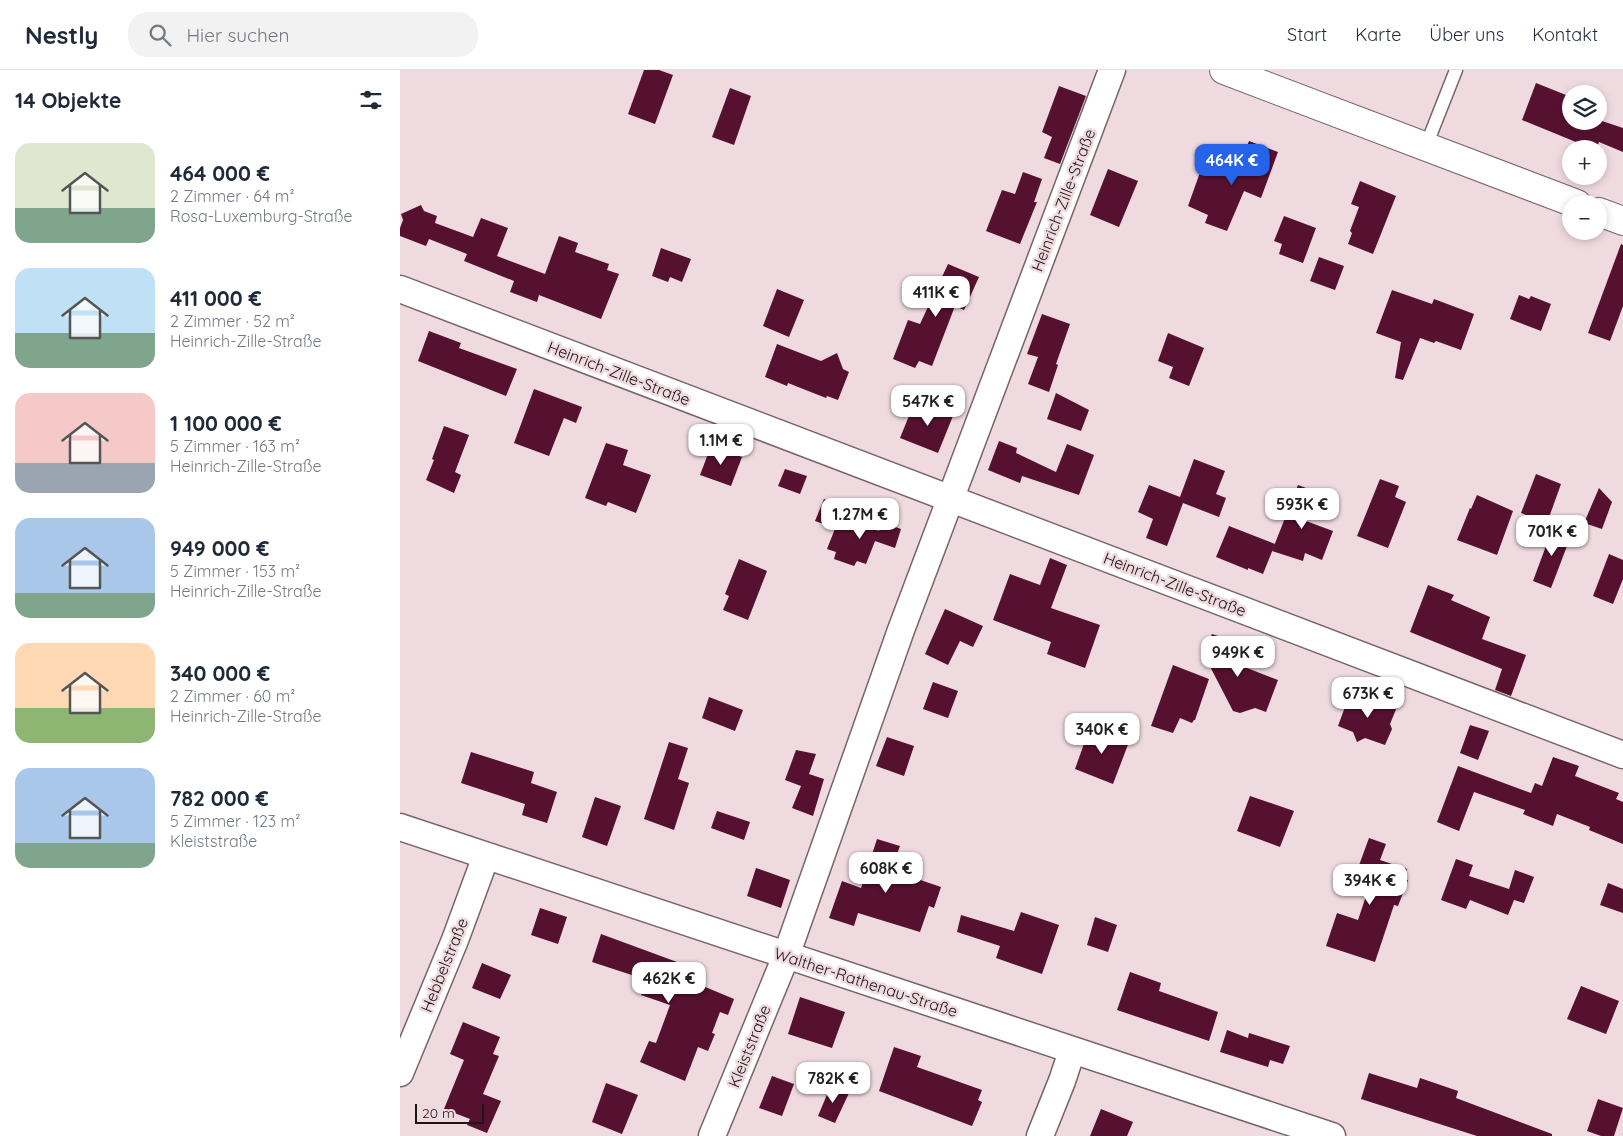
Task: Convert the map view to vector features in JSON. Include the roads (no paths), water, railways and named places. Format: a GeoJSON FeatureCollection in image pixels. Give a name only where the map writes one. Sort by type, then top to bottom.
{"type":"FeatureCollection","features":[{"type":"Feature","properties":{"kind":"street","name":"Heinrich-Zille-Straße"},"geometry":{"type":"LineString","coordinates":[[786,956],[874,704],[1112,70]]}},
{"type":"Feature","properties":{"kind":"street"},"geometry":{"type":"LineString","coordinates":[[1224,70],[1562,198]]}},
{"type":"Feature","properties":{"kind":"street"},"geometry":{"type":"LineString","coordinates":[[1607,215],[1623,221]]}},
{"type":"Feature","properties":{"kind":"street","name":"Heinrich-Zille-Straße"},"geometry":{"type":"LineString","coordinates":[[400,289],[1623,755]]}},
{"type":"Feature","properties":{"kind":"street","name":"Walther-Rathenau-Straße"},"geometry":{"type":"LineString","coordinates":[[400,827],[1332,1136]]}},
{"type":"Feature","properties":{"kind":"street","name":"Hebbelstraße"},"geometry":{"type":"LineString","coordinates":[[400,1073],[456,940],[486,856]]}},
{"type":"Feature","properties":{"kind":"street","name":"Kleiststraße"},"geometry":{"type":"LineString","coordinates":[[712,1136],[786,956]]}},
{"type":"Feature","properties":{"kind":"street"},"geometry":{"type":"LineString","coordinates":[[1040,1136],[1072,1051]]}},
{"type":"Feature","properties":{"kind":"lane"},"geometry":{"type":"LineString","coordinates":[[1426,146],[1456,70]]}}]}
